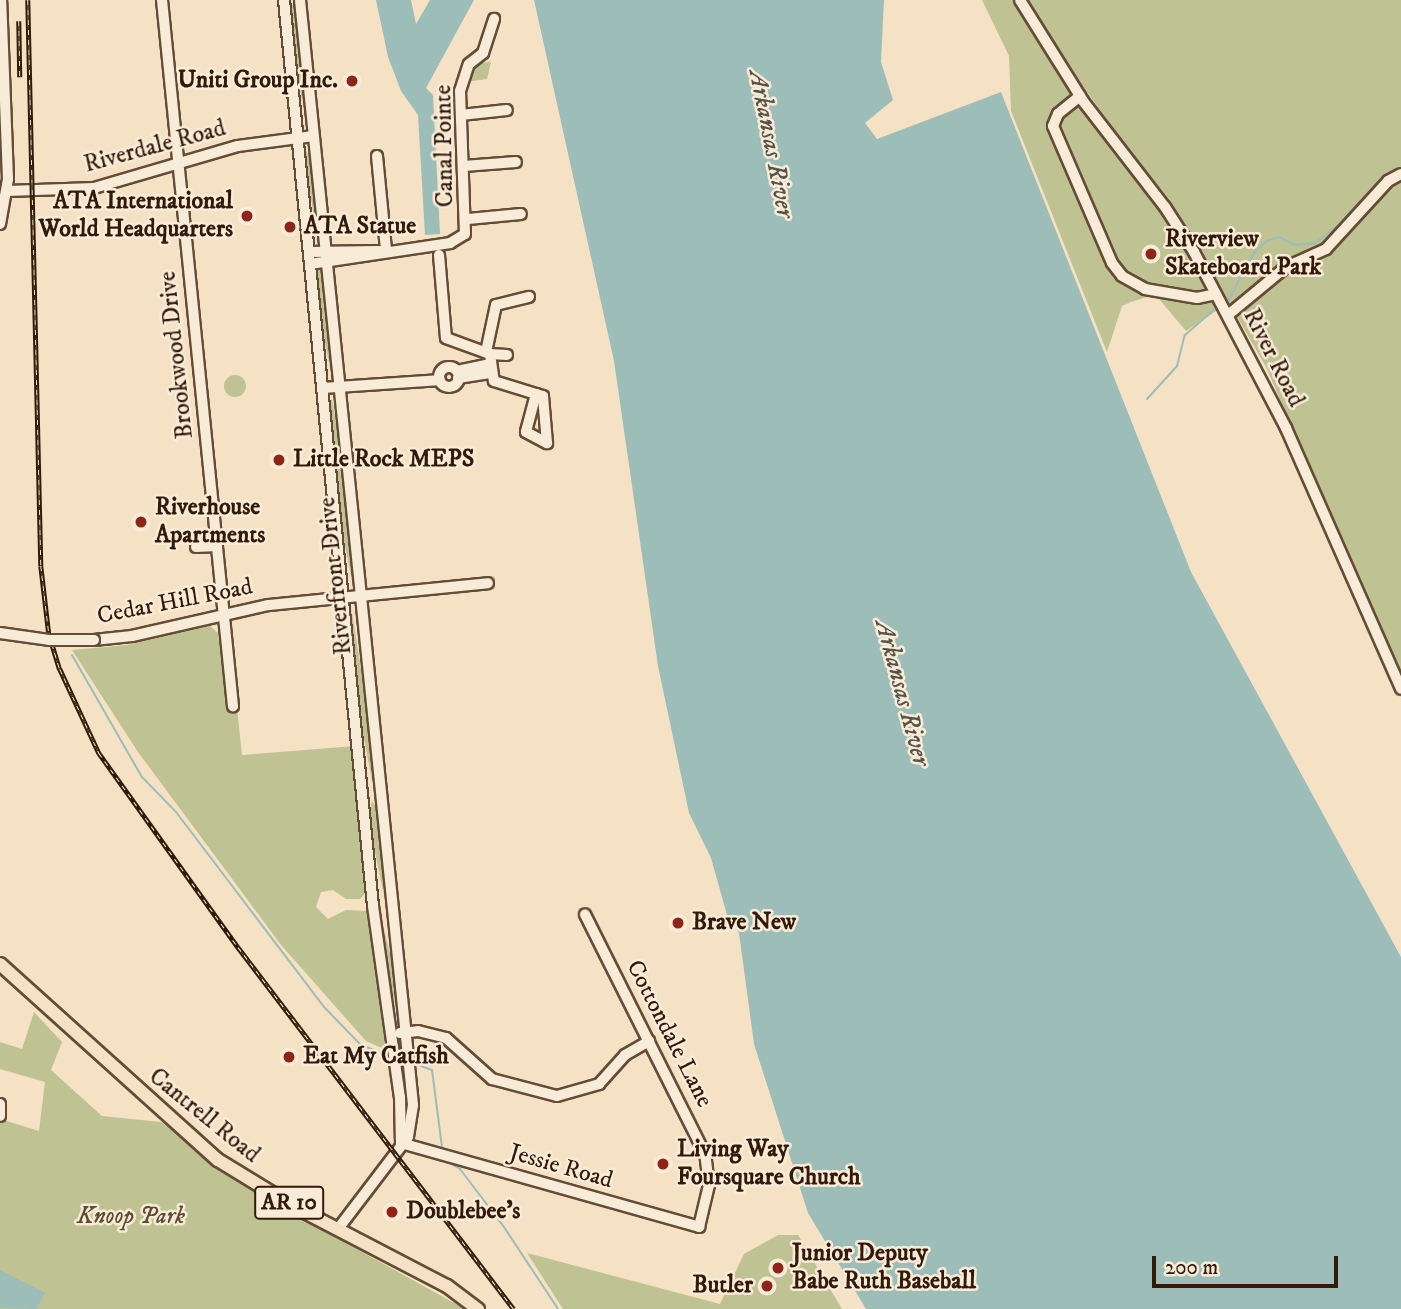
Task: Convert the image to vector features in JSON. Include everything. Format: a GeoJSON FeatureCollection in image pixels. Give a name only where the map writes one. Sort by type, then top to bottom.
{"type":"FeatureCollection","features":[{"type":"Feature","properties":{"kind":"main road","name":"Cantrell Road"},"geometry":{"type":"LineString","coordinates":[[0,964],[213,1156],[338,1229],[447,1286],[478,1309]]}},
{"type":"Feature","properties":{"kind":"street"},"geometry":{"type":"LineString","coordinates":[[0,224],[7,191],[1,0]]}},
{"type":"Feature","properties":{"kind":"street","name":"Brookwood Drive"},"geometry":{"type":"LineString","coordinates":[[162,0],[233,706]]}},
{"type":"Feature","properties":{"kind":"street","name":"Riverfront Drive"},"geometry":{"type":"LineString","coordinates":[[284,0],[373,906],[391,1034],[401,1143]]}},
{"type":"Feature","properties":{"kind":"street","name":"Riverfront Drive"},"geometry":{"type":"LineString","coordinates":[[300,0],[412,1112],[408,1137],[338,1229]]}},
{"type":"Feature","properties":{"kind":"street","name":"River Road"},"geometry":{"type":"LineString","coordinates":[[1020,0],[1080,96],[1165,207],[1228,315],[1292,441],[1401,689]]}},
{"type":"Feature","properties":{"kind":"street","name":"Canal Pointe"},"geometry":{"type":"LineString","coordinates":[[310,264],[457,242],[465,234],[468,219],[461,115],[465,72],[484,53],[494,19]]}},
{"type":"Feature","properties":{"kind":"street"},"geometry":{"type":"LineString","coordinates":[[1080,96],[1058,114],[1053,126],[1112,263],[1122,276],[1145,289],[1197,298],[1216,294]]}},
{"type":"Feature","properties":{"kind":"street"},"geometry":{"type":"LineString","coordinates":[[461,115],[507,110]]}},
{"type":"Feature","properties":{"kind":"street","name":"Riverdale Road"},"geometry":{"type":"LineString","coordinates":[[7,191],[94,188],[237,146],[313,136]]}},
{"type":"Feature","properties":{"kind":"street"},"geometry":{"type":"LineString","coordinates":[[377,156],[383,251]]}},
{"type":"Feature","properties":{"kind":"street"},"geometry":{"type":"LineString","coordinates":[[464,166],[516,162]]}},
{"type":"Feature","properties":{"kind":"street"},"geometry":{"type":"LineString","coordinates":[[1228,315],[1290,264],[1326,249],[1388,181],[1401,174]]}},
{"type":"Feature","properties":{"kind":"street"},"geometry":{"type":"LineString","coordinates":[[468,219],[521,214]]}},
{"type":"Feature","properties":{"kind":"street","name":"Canal Pointe"},"geometry":{"type":"LineString","coordinates":[[309,252],[383,251]]}},
{"type":"Feature","properties":{"kind":"street"},"geometry":{"type":"LineString","coordinates":[[439,255],[446,338],[489,361]]}},
{"type":"Feature","properties":{"kind":"street"},"geometry":{"type":"LineString","coordinates":[[528,297],[496,305],[489,361],[496,383],[536,394]]}},
{"type":"Feature","properties":{"kind":"street"},"geometry":{"type":"LineString","coordinates":[[324,388],[440,380],[444,368],[458,375],[508,355]]}},
{"type":"Feature","properties":{"kind":"street"},"geometry":{"type":"LineString","coordinates":[[196,547],[216,547]]}},
{"type":"Feature","properties":{"kind":"street","name":"Cedar Hill Road"},"geometry":{"type":"LineString","coordinates":[[0,633],[49,640],[94,640],[151,632],[224,612],[488,583]]}},
{"type":"Feature","properties":{"kind":"street","name":"Cottondale Lane"},"geometry":{"type":"LineString","coordinates":[[585,914],[705,1154],[709,1185],[702,1215]]}},
{"type":"Feature","properties":{"kind":"street"},"geometry":{"type":"LineString","coordinates":[[391,1034],[418,1031],[446,1038],[492,1079],[558,1096],[599,1084],[625,1055],[649,1041]]}},
{"type":"Feature","properties":{"kind":"street"},"geometry":{"type":"LineString","coordinates":[[0,1104],[0,1116]]}},
{"type":"Feature","properties":{"kind":"street","name":"Jessie Road"},"geometry":{"type":"LineString","coordinates":[[401,1143],[699,1227],[702,1215]]}},
{"type":"Feature","properties":{"kind":"green space"},"geometry":{"type":"Polygon","coordinates":[[[982,0],[1017,0],[1193,257],[1219,309],[1186,331],[1159,299],[1147,297],[1131,302],[1122,306],[1107,352],[1011,111],[1009,56],[982,0]]]}},
{"type":"Feature","properties":{"kind":"green space"},"geometry":{"type":"Polygon","coordinates":[[[1028,0],[1401,0],[1401,676],[1266,367],[1169,199],[1121,140],[1051,41],[1028,0]]]}},
{"type":"Feature","properties":{"kind":"green space"},"geometry":{"type":"Polygon","coordinates":[[[294,3],[304,72],[307,128],[292,43],[289,10],[294,3]]]}},
{"type":"Feature","properties":{"kind":"green space"},"geometry":{"type":"Polygon","coordinates":[[[491,62],[487,79],[465,82],[477,63],[491,62]]]}},
{"type":"Feature","properties":{"kind":"green space"},"geometry":{"type":"Polygon","coordinates":[[[304,148],[310,157],[321,242],[318,247],[304,148]]]}},
{"type":"Feature","properties":{"kind":"green space"},"geometry":{"type":"Polygon","coordinates":[[[319,266],[323,266],[332,378],[318,307],[315,275],[319,266]]]}},
{"type":"Feature","properties":{"kind":"green space"},"geometry":{"type":"Polygon","coordinates":[[[235,375],[243,378],[246,386],[243,394],[235,397],[227,394],[224,386],[227,378],[235,375]]]}},
{"type":"Feature","properties":{"kind":"green space"},"geometry":{"type":"Polygon","coordinates":[[[332,399],[343,466],[353,586],[339,515],[328,405],[332,399]]]}},
{"type":"Feature","properties":{"kind":"green space"},"geometry":{"type":"Polygon","coordinates":[[[351,606],[370,726],[372,781],[357,701],[351,606]]]}},
{"type":"Feature","properties":{"kind":"green space"},"geometry":{"type":"Polygon","coordinates":[[[210,626],[218,633],[227,709],[237,708],[242,755],[355,746],[368,890],[360,899],[346,899],[333,890],[321,892],[316,907],[328,919],[346,910],[366,911],[372,920],[391,1052],[366,1041],[281,945],[138,752],[72,650],[127,645],[210,626]]]}},
{"type":"Feature","properties":{"kind":"green space"},"geometry":{"type":"Polygon","coordinates":[[[372,801],[378,809],[384,896],[369,822],[372,801]]]}},
{"type":"Feature","properties":{"kind":"green space"},"geometry":{"type":"Polygon","coordinates":[[[381,917],[396,978],[399,1021],[382,949],[381,917]]]}},
{"type":"Feature","properties":{"kind":"green space","name":"Knoop Park"},"geometry":{"type":"Polygon","coordinates":[[[34,1012],[62,1042],[51,1070],[102,1116],[161,1122],[261,1196],[465,1309],[0,1309],[0,1119],[39,1131],[45,1082],[0,1069],[0,1042],[22,1049],[34,1012]]]}},
{"type":"Feature","properties":{"kind":"green space"},"geometry":{"type":"Polygon","coordinates":[[[401,1044],[408,1101],[406,1132],[398,1045],[401,1044]]]}},
{"type":"Feature","properties":{"kind":"green space","name":"Junior Deputy Babe Ruth Baseball"},"geometry":{"type":"Polygon","coordinates":[[[778,1235],[798,1235],[842,1309],[563,1309],[527,1253],[720,1304],[744,1254],[778,1235]]]}},
{"type":"Feature","properties":{"kind":"water"},"geometry":{"type":"Polygon","coordinates":[[[376,0],[411,0],[416,24],[430,0],[474,0],[426,88],[433,95],[440,234],[425,235],[418,115],[401,91],[388,57],[376,0]]]}},
{"type":"Feature","properties":{"kind":"water","name":"Arkansas River"},"geometry":{"type":"Polygon","coordinates":[[[534,0],[884,0],[881,62],[893,100],[865,123],[877,139],[1001,92],[1191,572],[1401,957],[1401,1309],[866,1309],[808,1213],[754,1044],[739,933],[727,915],[711,858],[689,813],[658,666],[614,361],[534,0]]]}},
{"type":"Feature","properties":{"kind":"water"},"geometry":{"type":"Polygon","coordinates":[[[0,1270],[45,1293],[36,1309],[0,1308],[0,1270]]]}},
{"type":"Feature","properties":{"kind":"waterway"},"geometry":{"type":"LineString","coordinates":[[1229,299],[1254,253],[1267,241],[1279,237],[1294,245],[1315,243],[1348,218]]}},
{"type":"Feature","properties":{"kind":"waterway"},"geometry":{"type":"LineString","coordinates":[[1147,399],[1177,366],[1185,335],[1213,311]]}},
{"type":"Feature","properties":{"kind":"waterway"},"geometry":{"type":"LineString","coordinates":[[72,655],[142,777],[176,812],[324,1007],[361,1045],[384,1054]]}},
{"type":"Feature","properties":{"kind":"waterway"},"geometry":{"type":"LineString","coordinates":[[421,1066],[432,1070],[442,1147]]}},
{"type":"Feature","properties":{"kind":"waterway"},"geometry":{"type":"LineString","coordinates":[[448,1162],[460,1169],[504,1227],[558,1309]]}},
{"type":"Feature","properties":{"kind":"railway"},"geometry":{"type":"LineString","coordinates":[[28,0],[41,566],[49,634],[60,669],[99,753],[238,947],[514,1309]]}},
{"type":"Feature","properties":{"kind":"railway"},"geometry":{"type":"LineString","coordinates":[[19,21],[20,77]]}},
{"type":"Feature","properties":{"kind":"place","name":"Uniti Group Inc."},"geometry":{"type":"Point","coordinates":[352,81]}},
{"type":"Feature","properties":{"kind":"place","name":"ATA International World Headquarters"},"geometry":{"type":"Point","coordinates":[247,216]}},
{"type":"Feature","properties":{"kind":"place","name":"ATA Statue"},"geometry":{"type":"Point","coordinates":[290,227]}},
{"type":"Feature","properties":{"kind":"place","name":"Riverview Skateboard Park"},"geometry":{"type":"Point","coordinates":[1151,254]}},
{"type":"Feature","properties":{"kind":"place","name":"Little Rock MEPS"},"geometry":{"type":"Point","coordinates":[279,460]}},
{"type":"Feature","properties":{"kind":"place","name":"Riverhouse Apartments"},"geometry":{"type":"Point","coordinates":[141,522]}},
{"type":"Feature","properties":{"kind":"place","name":"Brave New"},"geometry":{"type":"Point","coordinates":[678,923]}},
{"type":"Feature","properties":{"kind":"place","name":"Eat My Catfish"},"geometry":{"type":"Point","coordinates":[289,1057]}},
{"type":"Feature","properties":{"kind":"place","name":"Living Way Foursquare Church"},"geometry":{"type":"Point","coordinates":[663,1164]}},
{"type":"Feature","properties":{"kind":"place","name":"Doublebee's"},"geometry":{"type":"Point","coordinates":[392,1212]}},
{"type":"Feature","properties":{"kind":"place","name":"Junior Deputy Babe Ruth Baseball"},"geometry":{"type":"Point","coordinates":[778,1268]}},
{"type":"Feature","properties":{"kind":"place","name":"Butler"},"geometry":{"type":"Point","coordinates":[767,1286]}}]}
